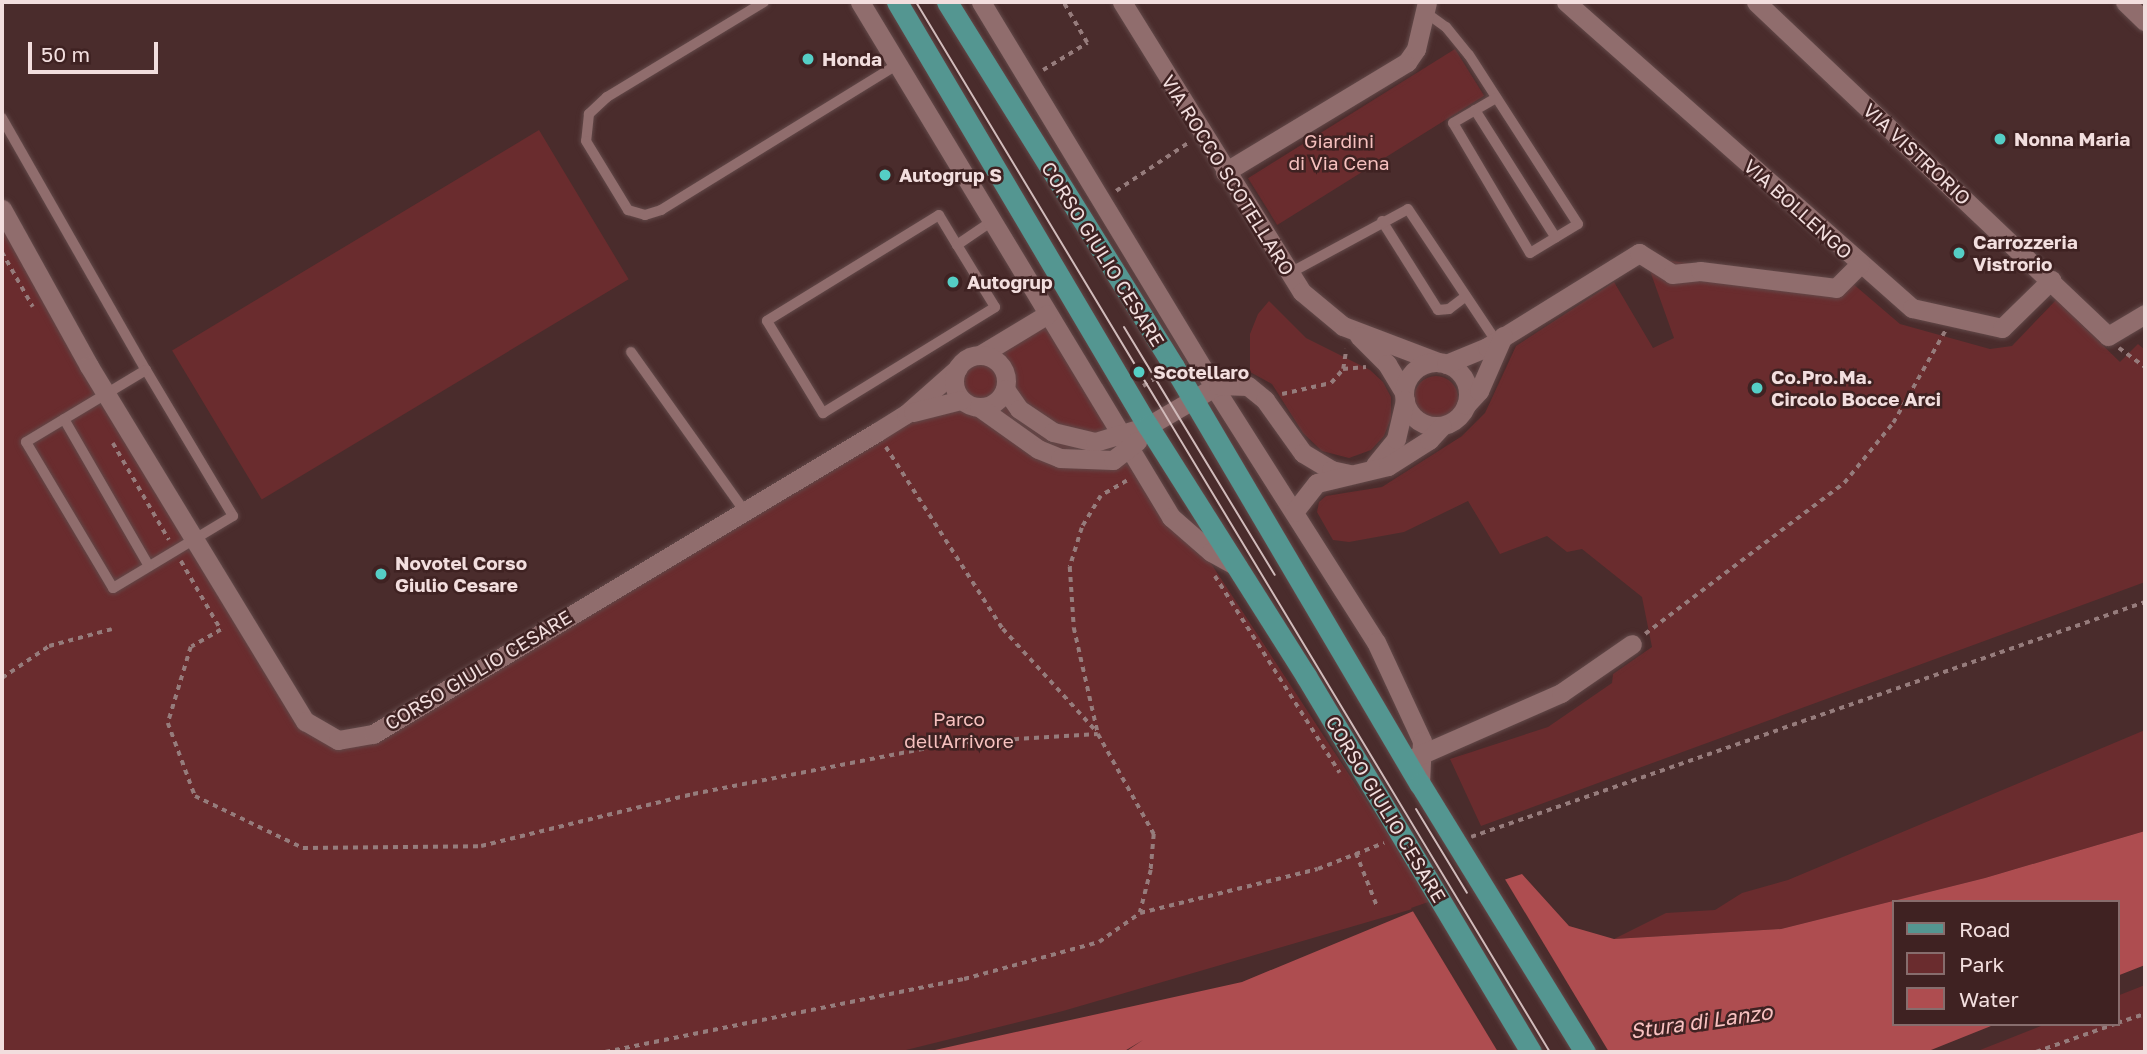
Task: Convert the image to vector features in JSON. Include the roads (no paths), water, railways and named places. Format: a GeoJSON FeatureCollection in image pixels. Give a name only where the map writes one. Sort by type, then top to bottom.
{"type":"FeatureCollection","features":[{"type":"Feature","properties":{"kind":"main road","name":"CORSO GIULIO CESARE"},"geometry":{"type":"LineString","coordinates":[[897,2],[1147,426],[1238,567],[1531,1052]]}},
{"type":"Feature","properties":{"kind":"main road","name":"CORSO GIULIO CESARE"},"geometry":{"type":"LineString","coordinates":[[947,2],[1414,757],[1420,784],[1465,842],[1586,1052]]}},
{"type":"Feature","properties":{"kind":"street","name":"CORSO GIULIO CESARE"},"geometry":{"type":"LineString","coordinates":[[860,2],[1048,314],[1121,448],[1171,517],[1211,552],[1238,567]]}},
{"type":"Feature","properties":{"kind":"street","name":"CORSO GIULIO CESARE"},"geometry":{"type":"LineString","coordinates":[[981,2],[1213,387],[1381,652],[1422,741],[1414,757]]}},
{"type":"Feature","properties":{"kind":"street","name":"VIA ROCCO SCOTELLARO"},"geometry":{"type":"LineString","coordinates":[[1122,2],[1288,274],[1318,309],[1353,331],[1382,358],[1404,396]]}},
{"type":"Feature","properties":{"kind":"street","name":"VIA BOLLENGO"},"geometry":{"type":"LineString","coordinates":[[1566,2],[1912,308],[2001,328],[2051,280]]}},
{"type":"Feature","properties":{"kind":"street","name":"VIA VISTRORIO"},"geometry":{"type":"LineString","coordinates":[[1755,2],[2108,336],[2145,314]]}},
{"type":"Feature","properties":{"kind":"street"},"geometry":{"type":"LineString","coordinates":[[2125,2],[2145,21]]}},
{"type":"Feature","properties":{"kind":"street"},"geometry":{"type":"LineString","coordinates":[[1225,172],[1404,65],[1416,49],[1426,7]]}},
{"type":"Feature","properties":{"kind":"street","name":"CORSO GIULIO CESARE"},"geometry":{"type":"LineString","coordinates":[[2,209],[106,394],[305,721],[338,740],[373,734],[743,509],[877,432],[906,414],[958,368]]}},
{"type":"Feature","properties":{"kind":"street"},"geometry":{"type":"LineString","coordinates":[[1048,314],[958,368],[954,388],[961,400],[979,407],[1038,449],[1060,458],[1121,448],[1147,426],[1213,387],[1248,386],[1267,403],[1286,436],[1303,453],[1331,470],[1359,472],[1396,439],[1404,396],[1415,370],[1442,363],[1500,339],[1639,254],[1672,274],[1700,271],[1836,288],[1860,264]]}},
{"type":"Feature","properties":{"kind":"street","name":"VIA ROCCO SCOTELLARO"},"geometry":{"type":"LineString","coordinates":[[1353,331],[1442,363]]}},
{"type":"Feature","properties":{"kind":"street"},"geometry":{"type":"LineString","coordinates":[[1294,512],[1317,483],[1388,466],[1415,450],[1442,426],[1457,418],[1479,391],[1500,339]]}},
{"type":"Feature","properties":{"kind":"street"},"geometry":{"type":"LineString","coordinates":[[981,355],[994,359],[1003,369],[1005,389],[1019,409],[1066,438],[1121,448]]}},
{"type":"Feature","properties":{"kind":"street"},"geometry":{"type":"LineString","coordinates":[[1442,363],[1465,380],[1466,405]]}},
{"type":"Feature","properties":{"kind":"street"},"geometry":{"type":"LineString","coordinates":[[979,407],[998,400],[1005,389]]}},
{"type":"Feature","properties":{"kind":"street"},"geometry":{"type":"LineString","coordinates":[[1404,396],[1418,421],[1442,426]]}},
{"type":"Feature","properties":{"kind":"street","name":"CORSO GIULIO CESARE"},"geometry":{"type":"LineString","coordinates":[[906,414],[961,400]]}},
{"type":"Feature","properties":{"kind":"street"},"geometry":{"type":"LineString","coordinates":[[1414,757],[1561,694],[1632,644]]}},
{"type":"Feature","properties":{"kind":"lane"},"geometry":{"type":"LineString","coordinates":[[764,2],[607,97],[589,114],[586,141],[628,210],[645,215],[661,210],[898,64]]}},
{"type":"Feature","properties":{"kind":"lane"},"geometry":{"type":"LineString","coordinates":[[1426,7],[1458,39],[1496,98],[1577,224],[1531,253],[1453,123],[1496,98]]}},
{"type":"Feature","properties":{"kind":"lane"},"geometry":{"type":"LineString","coordinates":[[1475,110],[1556,238]]}},
{"type":"Feature","properties":{"kind":"lane"},"geometry":{"type":"LineString","coordinates":[[2,118],[233,516],[113,588],[26,442],[146,370]]}},
{"type":"Feature","properties":{"kind":"lane"},"geometry":{"type":"LineString","coordinates":[[1288,274],[1400,211],[1413,212],[1466,296],[1500,339]]}},
{"type":"Feature","properties":{"kind":"lane"},"geometry":{"type":"LineString","coordinates":[[939,215],[957,244],[995,307],[823,413],[767,321],[939,215]]}},
{"type":"Feature","properties":{"kind":"lane"},"geometry":{"type":"LineString","coordinates":[[957,244],[992,221]]}},
{"type":"Feature","properties":{"kind":"lane"},"geometry":{"type":"LineString","coordinates":[[1382,221],[1438,310],[1449,309],[1466,296]]}},
{"type":"Feature","properties":{"kind":"lane"},"geometry":{"type":"LineString","coordinates":[[631,352],[743,509]]}},
{"type":"Feature","properties":{"kind":"lane"},"geometry":{"type":"LineString","coordinates":[[64,419],[149,566]]}},
{"type":"Feature","properties":{"kind":"water"},"geometry":{"type":"Polygon","coordinates":[[[2145,831],[2145,965],[2119,975],[2119,900],[1897,900],[1985,878],[2145,831]]]}},
{"type":"Feature","properties":{"kind":"water","name":"Stura di Lanzo"},"geometry":{"type":"Polygon","coordinates":[[[1522,874],[1569,926],[1614,939],[1781,929],[1892,901],[1892,1026],[1991,1026],[1926,1052],[1125,1052],[1143,1040],[1123,1052],[926,1052],[1242,982],[1433,903],[1522,874]]]}},
{"type":"Feature","properties":{"kind":"tram line"},"geometry":{"type":"LineString","coordinates":[[916,2],[1550,1052]]}},
{"type":"Feature","properties":{"kind":"tram line"},"geometry":{"type":"LineString","coordinates":[[1124,327],[1275,575]]}},
{"type":"Feature","properties":{"kind":"tram line"},"geometry":{"type":"LineString","coordinates":[[1416,809],[1467,893]]}},
{"type":"Feature","properties":{"kind":"place","name":"Honda"},"geometry":{"type":"Point","coordinates":[808,59]}},
{"type":"Feature","properties":{"kind":"place","name":"Nonna Maria"},"geometry":{"type":"Point","coordinates":[2000,139]}},
{"type":"Feature","properties":{"kind":"place","name":"Autogrup S"},"geometry":{"type":"Point","coordinates":[885,175]}},
{"type":"Feature","properties":{"kind":"place","name":"Carrozzeria Vistrorio"},"geometry":{"type":"Point","coordinates":[1959,253]}},
{"type":"Feature","properties":{"kind":"place","name":"Autogrup"},"geometry":{"type":"Point","coordinates":[953,282]}},
{"type":"Feature","properties":{"kind":"place","name":"Scotellaro"},"geometry":{"type":"Point","coordinates":[1139,372]}},
{"type":"Feature","properties":{"kind":"place","name":"Co.Pro.Ma. Circolo Bocce Arci"},"geometry":{"type":"Point","coordinates":[1757,388]}},
{"type":"Feature","properties":{"kind":"place","name":"Novotel Corso Giulio Cesare"},"geometry":{"type":"Point","coordinates":[381,574]}},
{"type":"Feature","properties":{"kind":"park label","name":"Giardini di Via Cena"},"geometry":{"type":"Point","coordinates":[1339,152]}},
{"type":"Feature","properties":{"kind":"park label","name":"Parco dell'Arrivore"},"geometry":{"type":"Point","coordinates":[959,730]}}]}
